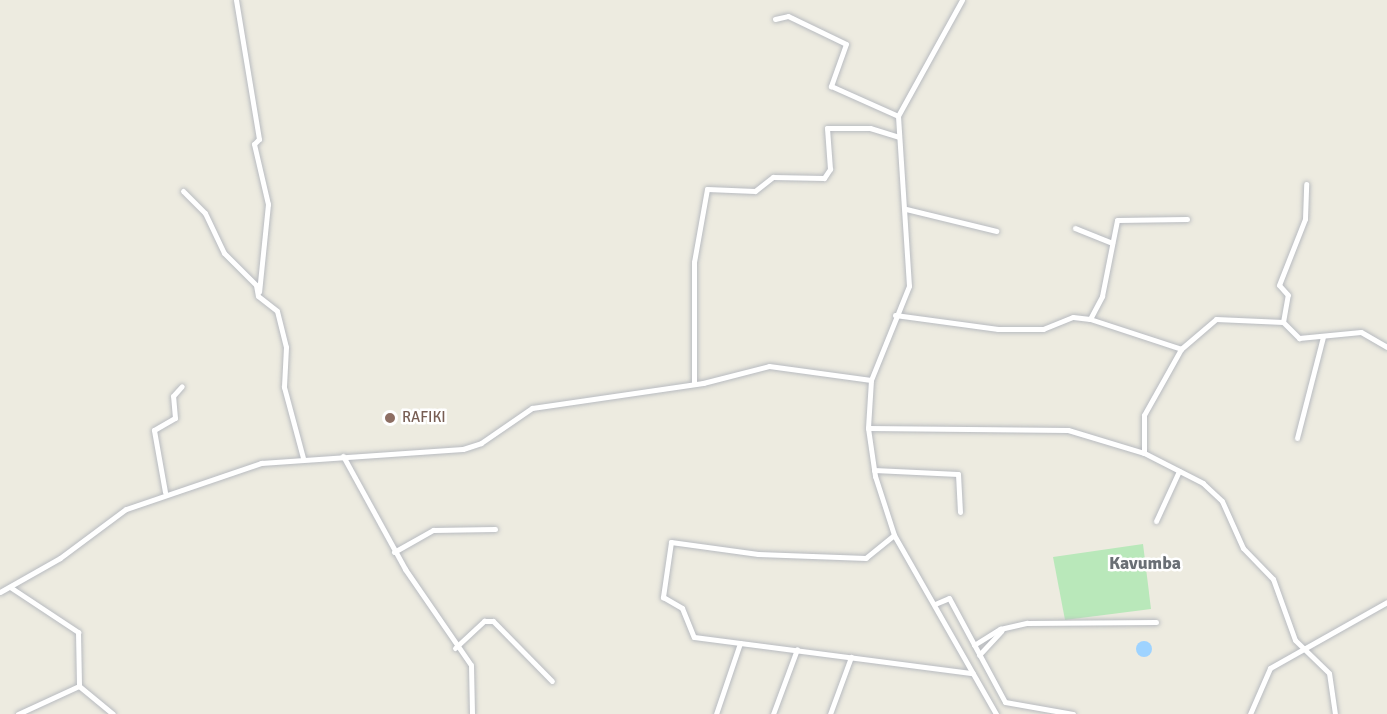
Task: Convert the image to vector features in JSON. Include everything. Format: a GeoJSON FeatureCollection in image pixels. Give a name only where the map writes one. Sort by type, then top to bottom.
{"type":"FeatureCollection","features":[{"type":"Feature","properties":{"kind":"street"},"geometry":{"type":"LineString","coordinates":[[236,0],[259,139],[254,144],[268,204],[258,296]]}},
{"type":"Feature","properties":{"kind":"street"},"geometry":{"type":"LineString","coordinates":[[962,0],[898,116],[906,209],[909,285],[895,315],[871,380],[868,428],[874,470],[894,535],[996,714]]}},
{"type":"Feature","properties":{"kind":"street"},"geometry":{"type":"LineString","coordinates":[[775,19],[788,16],[846,44],[831,86],[898,116]]}},
{"type":"Feature","properties":{"kind":"street"},"geometry":{"type":"LineString","coordinates":[[694,384],[694,262],[707,189],[755,191],[773,177],[824,178],[830,169],[827,128],[870,128],[899,137]]}},
{"type":"Feature","properties":{"kind":"street"},"geometry":{"type":"LineString","coordinates":[[1283,322],[1288,295],[1279,285],[1302,231],[1306,184]]}},
{"type":"Feature","properties":{"kind":"street"},"geometry":{"type":"LineString","coordinates":[[183,191],[205,213],[224,253],[256,285],[258,296]]}},
{"type":"Feature","properties":{"kind":"street"},"geometry":{"type":"LineString","coordinates":[[906,209],[996,231]]}},
{"type":"Feature","properties":{"kind":"street"},"geometry":{"type":"LineString","coordinates":[[1090,319],[1102,296],[1112,243],[1120,219],[1187,219]]}},
{"type":"Feature","properties":{"kind":"street"},"geometry":{"type":"LineString","coordinates":[[1075,228],[1112,243]]}},
{"type":"Feature","properties":{"kind":"street"},"geometry":{"type":"LineString","coordinates":[[258,296],[271,302],[282,325],[284,387],[303,458]]}},
{"type":"Feature","properties":{"kind":"street"},"geometry":{"type":"LineString","coordinates":[[895,315],[998,329],[1043,329],[1073,317],[1090,319],[1181,349]]}},
{"type":"Feature","properties":{"kind":"street"},"geometry":{"type":"LineString","coordinates":[[1144,453],[1144,415],[1181,349],[1216,319],[1283,322],[1299,338],[1361,332],[1387,347]]}},
{"type":"Feature","properties":{"kind":"street"},"geometry":{"type":"LineString","coordinates":[[1296,438],[1323,337]]}},
{"type":"Feature","properties":{"kind":"street"},"geometry":{"type":"LineString","coordinates":[[0,592],[60,558],[119,513],[165,492],[261,463],[303,458],[473,447],[532,408],[694,384],[786,365],[871,380]]}},
{"type":"Feature","properties":{"kind":"street"},"geometry":{"type":"LineString","coordinates":[[165,492],[153,430],[175,418],[173,396],[182,386]]}},
{"type":"Feature","properties":{"kind":"street"},"geometry":{"type":"LineString","coordinates":[[868,428],[1068,430],[1144,453],[1179,471],[1222,501],[1243,548],[1273,579],[1295,640],[1329,673],[1335,714]]}},
{"type":"Feature","properties":{"kind":"street"},"geometry":{"type":"LineString","coordinates":[[343,456],[394,552],[474,674],[472,714]]}},
{"type":"Feature","properties":{"kind":"street"},"geometry":{"type":"LineString","coordinates":[[874,470],[958,474],[960,512]]}},
{"type":"Feature","properties":{"kind":"street"},"geometry":{"type":"LineString","coordinates":[[1156,521],[1179,471]]}},
{"type":"Feature","properties":{"kind":"street"},"geometry":{"type":"LineString","coordinates":[[394,552],[433,530],[495,529]]}},
{"type":"Feature","properties":{"kind":"street"},"geometry":{"type":"LineString","coordinates":[[894,535],[866,558],[758,554],[671,542],[664,600],[682,608],[691,635],[973,673]]}},
{"type":"Feature","properties":{"kind":"street"},"geometry":{"type":"LineString","coordinates":[[10,587],[78,632],[79,686],[113,714]]}},
{"type":"Feature","properties":{"kind":"street"},"geometry":{"type":"LineString","coordinates":[[935,604],[949,598],[1005,702],[1072,714]]}},
{"type":"Feature","properties":{"kind":"street"},"geometry":{"type":"LineString","coordinates":[[1251,714],[1270,668],[1387,602]]}},
{"type":"Feature","properties":{"kind":"street"},"geometry":{"type":"LineString","coordinates":[[455,648],[484,621],[493,621],[552,681]]}},
{"type":"Feature","properties":{"kind":"street"},"geometry":{"type":"LineString","coordinates":[[974,645],[1007,627],[1156,622]]}},
{"type":"Feature","properties":{"kind":"street"},"geometry":{"type":"LineString","coordinates":[[979,654],[1007,627]]}},
{"type":"Feature","properties":{"kind":"street"},"geometry":{"type":"LineString","coordinates":[[716,714],[740,643]]}},
{"type":"Feature","properties":{"kind":"street"},"geometry":{"type":"LineString","coordinates":[[773,714],[797,649]]}},
{"type":"Feature","properties":{"kind":"street"},"geometry":{"type":"LineString","coordinates":[[830,714],[851,657]]}},
{"type":"Feature","properties":{"kind":"street"},"geometry":{"type":"LineString","coordinates":[[18,714],[79,686]]}},
{"type":"Feature","properties":{"kind":"green space"},"geometry":{"type":"Polygon","coordinates":[[[1143,544],[1151,609],[1065,620],[1053,557],[1143,544]]]}},
{"type":"Feature","properties":{"kind":"water"},"geometry":{"type":"Polygon","coordinates":[[[1144,641],[1150,643],[1152,649],[1150,655],[1144,657],[1138,655],[1136,649],[1138,643],[1144,641]]]}},
{"type":"Feature","properties":{"kind":"place","name":"RAFIKI"},"geometry":{"type":"Point","coordinates":[390,418]}},
{"type":"Feature","properties":{"kind":"district","name":"Kavumba"},"geometry":{"type":"Point","coordinates":[1145,563]}}]}
